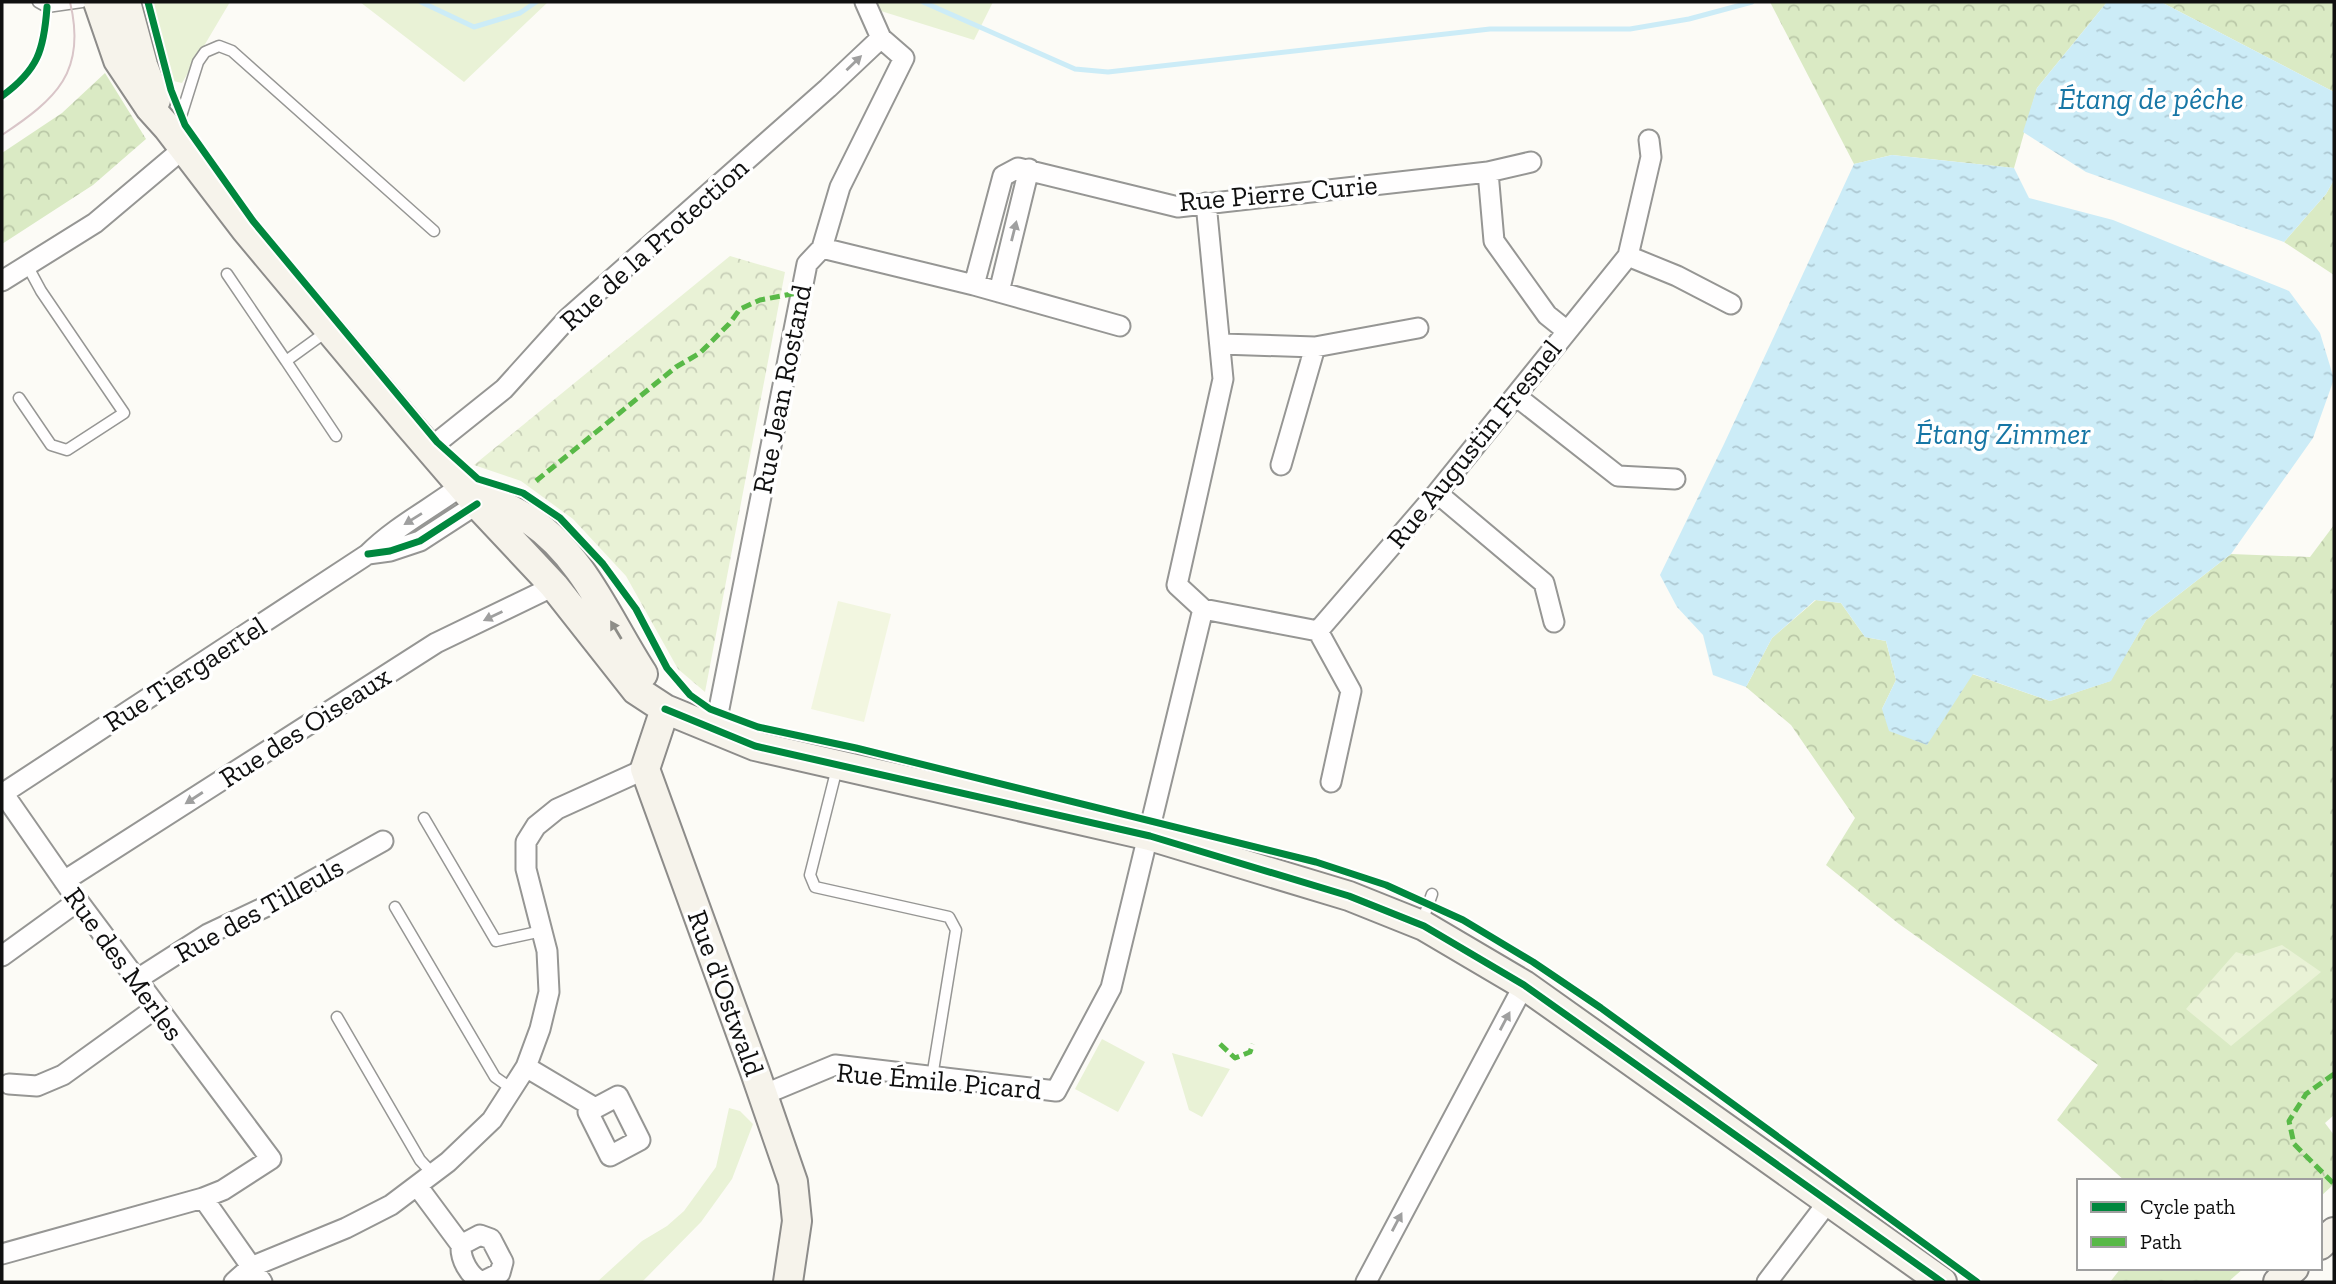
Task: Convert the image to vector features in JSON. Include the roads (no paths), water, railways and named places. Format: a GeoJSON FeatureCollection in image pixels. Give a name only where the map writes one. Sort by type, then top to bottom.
{"type":"FeatureCollection","features":[{"type":"Feature","properties":{"kind":"main road"},"geometry":{"type":"LineString","coordinates":[[98,2],[109,40],[121,66],[138,92],[176,137],[246,230],[429,449],[554,586],[636,690],[665,709],[755,746],[1150,836],[1349,896],[1421,925],[1524,985],[1942,1282]]}},
{"type":"Feature","properties":{"kind":"main road"},"geometry":{"type":"LineString","coordinates":[[125,2],[153,93],[176,137]]}},
{"type":"Feature","properties":{"kind":"main road"},"geometry":{"type":"LineString","coordinates":[[469,495],[512,509],[533,522],[559,545],[591,587],[665,709],[645,769]]}},
{"type":"Feature","properties":{"kind":"main road","name":"Rue d'Ostwald"},"geometry":{"type":"LineString","coordinates":[[645,769],[793,1182],[797,1221],[788,1282]]}},
{"type":"Feature","properties":{"kind":"main road"},"geometry":{"type":"LineString","coordinates":[[2278,1282],[2292,1270]]}},
{"type":"Feature","properties":{"kind":"street"},"geometry":{"type":"LineString","coordinates":[[865,2],[881,38]]}},
{"type":"Feature","properties":{"kind":"street","name":"Rue de la Protection"},"geometry":{"type":"LineString","coordinates":[[429,449],[504,389],[568,318],[881,38]]}},
{"type":"Feature","properties":{"kind":"street","name":"Rue Jean Rostand"},"geometry":{"type":"LineString","coordinates":[[715,729],[807,264],[822,248],[840,187],[904,58],[881,38]]}},
{"type":"Feature","properties":{"kind":"street"},"geometry":{"type":"LineString","coordinates":[[2,281],[95,223],[176,137]]}},
{"type":"Feature","properties":{"kind":"street","name":"Rue Augustin Fresnel"},"geometry":{"type":"LineString","coordinates":[[1318,631],[1437,493],[1628,256],[1651,157],[1649,140]]}},
{"type":"Feature","properties":{"kind":"street","name":"Rue Pierre Curie"},"geometry":{"type":"LineString","coordinates":[[974,285],[1003,176],[1018,168],[1178,207],[1488,172],[1531,162]]}},
{"type":"Feature","properties":{"kind":"street"},"geometry":{"type":"LineString","coordinates":[[999,292],[1030,169]]}},
{"type":"Feature","properties":{"kind":"street"},"geometry":{"type":"LineString","coordinates":[[1488,172],[1493,241],[1547,315],[1567,331]]}},
{"type":"Feature","properties":{"kind":"street"},"geometry":{"type":"LineString","coordinates":[[1206,203],[1223,379],[1177,585],[1203,609],[1318,631],[1351,691],[1331,782]]}},
{"type":"Feature","properties":{"kind":"street"},"geometry":{"type":"LineString","coordinates":[[822,248],[974,285],[1120,326]]}},
{"type":"Feature","properties":{"kind":"street"},"geometry":{"type":"LineString","coordinates":[[1628,256],[1677,276],[1731,304]]}},
{"type":"Feature","properties":{"kind":"street"},"geometry":{"type":"LineString","coordinates":[[1221,344],[1315,346],[1419,328]]}},
{"type":"Feature","properties":{"kind":"street"},"geometry":{"type":"LineString","coordinates":[[1281,465],[1315,346]]}},
{"type":"Feature","properties":{"kind":"street"},"geometry":{"type":"LineString","coordinates":[[1516,396],[1618,476],[1675,479]]}},
{"type":"Feature","properties":{"kind":"street"},"geometry":{"type":"LineString","coordinates":[[1437,493],[1544,583],[1554,622]]}},
{"type":"Feature","properties":{"kind":"street","name":"Rue Tiergaertel"},"geometry":{"type":"LineString","coordinates":[[2,793],[368,554],[386,536],[437,504],[469,495]]}},
{"type":"Feature","properties":{"kind":"street","name":"Rue des Oiseaux"},"geometry":{"type":"LineString","coordinates":[[64,881],[436,643],[554,586]]}},
{"type":"Feature","properties":{"kind":"street"},"geometry":{"type":"LineString","coordinates":[[1150,836],[1203,609]]}},
{"type":"Feature","properties":{"kind":"street"},"geometry":{"type":"LineString","coordinates":[[234,1282],[256,1274],[391,1205],[425,1181],[492,1120],[526,1067],[540,1029],[549,992],[547,951],[526,869],[526,842],[536,826],[557,809],[645,769]]}},
{"type":"Feature","properties":{"kind":"street","name":"Rue des Merles"},"geometry":{"type":"LineString","coordinates":[[2,793],[136,980],[271,1159],[223,1190],[203,1198]]}},
{"type":"Feature","properties":{"kind":"street","name":"Rue Émile Picard"},"geometry":{"type":"LineString","coordinates":[[762,1095],[835,1065],[1056,1091],[1111,988],[1150,836]]}},
{"type":"Feature","properties":{"kind":"street","name":"Rue des Tilleuls"},"geometry":{"type":"LineString","coordinates":[[136,980],[208,934],[265,907],[383,841]]}},
{"type":"Feature","properties":{"kind":"street"},"geometry":{"type":"LineString","coordinates":[[2,956],[78,901]]}},
{"type":"Feature","properties":{"kind":"street"},"geometry":{"type":"LineString","coordinates":[[1366,1282],[1524,985]]}},
{"type":"Feature","properties":{"kind":"street"},"geometry":{"type":"LineString","coordinates":[[15,1081],[37,1086],[63,1075],[156,1007]]}},
{"type":"Feature","properties":{"kind":"street"},"geometry":{"type":"LineString","coordinates":[[526,1067],[595,1108]]}},
{"type":"Feature","properties":{"kind":"street"},"geometry":{"type":"LineString","coordinates":[[425,1181],[461,1245]]}},
{"type":"Feature","properties":{"kind":"street"},"geometry":{"type":"LineString","coordinates":[[2,1254],[203,1198],[256,1274]]}},
{"type":"Feature","properties":{"kind":"street"},"geometry":{"type":"LineString","coordinates":[[1767,1282],[1828,1202]]}},
{"type":"Feature","properties":{"kind":"lane"},"geometry":{"type":"LineString","coordinates":[[38,2],[47,7],[82,2]]}},
{"type":"Feature","properties":{"kind":"lane"},"geometry":{"type":"LineString","coordinates":[[125,44],[134,70],[153,93]]}},
{"type":"Feature","properties":{"kind":"lane"},"geometry":{"type":"LineString","coordinates":[[176,137],[198,62],[205,52],[219,47],[232,51],[434,231]]}},
{"type":"Feature","properties":{"kind":"lane"},"geometry":{"type":"LineString","coordinates":[[19,398],[51,445],[67,450],[124,412],[41,291],[27,265]]}},
{"type":"Feature","properties":{"kind":"lane"},"geometry":{"type":"LineString","coordinates":[[227,274],[337,436]]}},
{"type":"Feature","properties":{"kind":"lane"},"geometry":{"type":"LineString","coordinates":[[286,361],[330,330]]}},
{"type":"Feature","properties":{"kind":"lane"},"geometry":{"type":"LineString","coordinates":[[838,765],[810,875],[815,887],[949,917],[956,930],[932,1077]]}},
{"type":"Feature","properties":{"kind":"lane"},"geometry":{"type":"LineString","coordinates":[[424,818],[496,941],[542,931]]}},
{"type":"Feature","properties":{"kind":"lane"},"geometry":{"type":"LineString","coordinates":[[1421,925],[1432,894]]}},
{"type":"Feature","properties":{"kind":"lane"},"geometry":{"type":"LineString","coordinates":[[395,907],[495,1077],[512,1089]]}},
{"type":"Feature","properties":{"kind":"lane"},"geometry":{"type":"LineString","coordinates":[[337,1017],[421,1160],[425,1181]]}},
{"type":"Feature","properties":{"kind":"water","name":"Étang de pêche"},"geometry":{"type":"Polygon","coordinates":[[[2107,2],[2161,2],[2334,92],[2334,180],[2326,194],[2284,242],[2086,172],[2023,132],[2037,88],[2107,2]]]}},
{"type":"Feature","properties":{"kind":"water","name":"Étang Zimmer"},"geometry":{"type":"Polygon","coordinates":[[[1892,155],[2014,168],[2029,198],[2113,220],[2289,291],[2320,333],[2334,379],[2313,438],[2231,554],[2146,620],[2111,681],[2050,701],[1973,674],[1927,745],[1889,731],[1882,709],[1896,680],[1886,641],[1865,637],[1841,603],[1815,600],[1772,638],[1746,687],[1713,675],[1703,635],[1677,607],[1660,575],[1854,164],[1892,155]]]}},
{"type":"Feature","properties":{"kind":"waterway"},"geometry":{"type":"LineString","coordinates":[[421,2],[474,27],[520,13],[536,2]]}},
{"type":"Feature","properties":{"kind":"waterway"},"geometry":{"type":"LineString","coordinates":[[923,2],[1075,69],[1108,72],[1490,29],[1630,29],[1689,19],[1752,2]]}},
{"type":"Feature","properties":{"kind":"tram line"},"geometry":{"type":"LineString","coordinates":[[2,135],[38,109],[63,81],[74,47],[70,2]]}}]}
